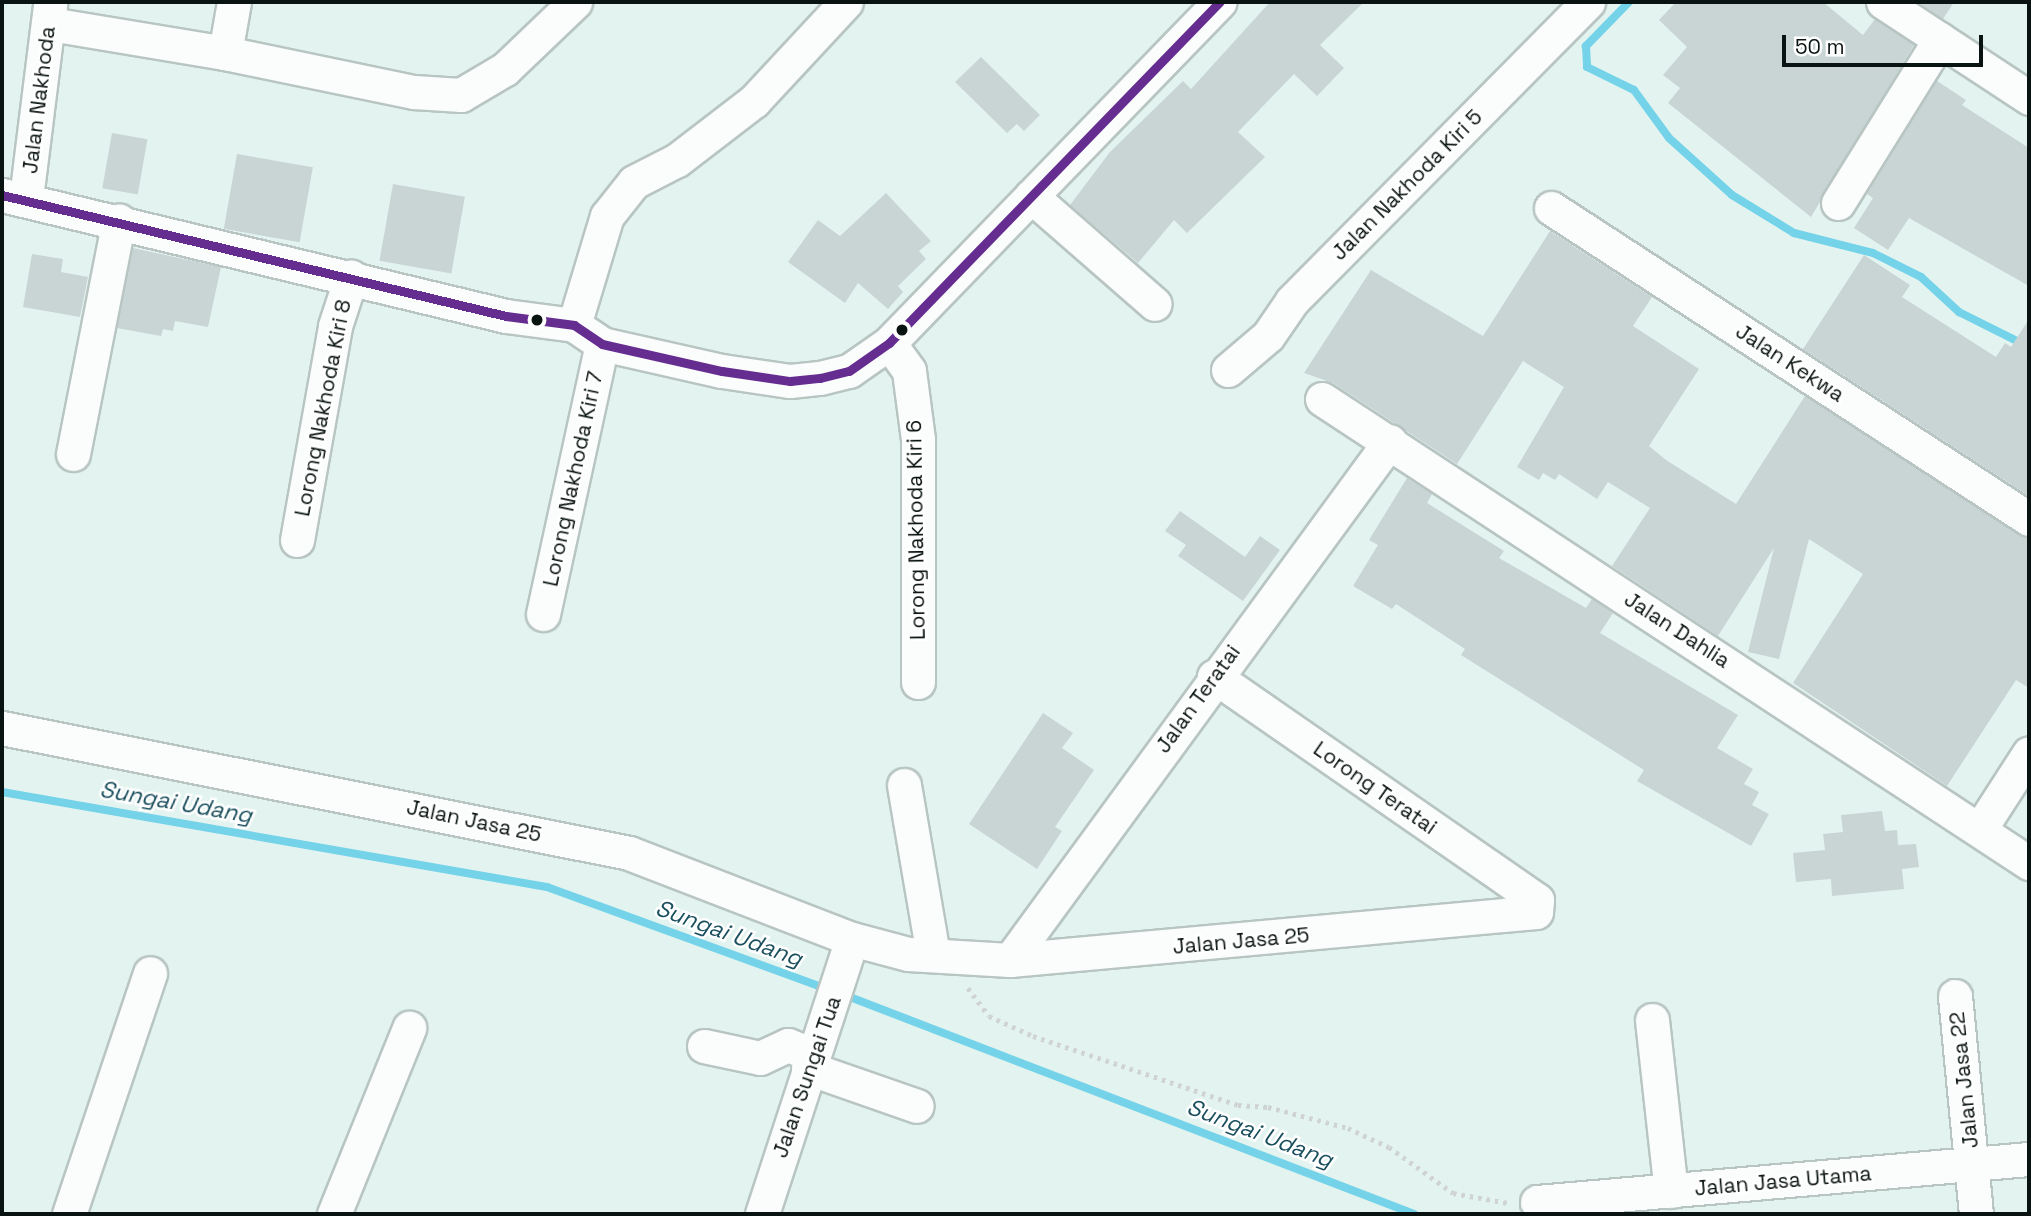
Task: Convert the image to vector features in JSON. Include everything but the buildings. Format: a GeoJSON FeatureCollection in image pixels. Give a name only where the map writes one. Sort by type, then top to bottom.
{"type":"FeatureCollection","features":[{"type":"Feature","properties":{"kind":"street"},"geometry":{"type":"LineString","coordinates":[[225,52],[234,2]]}},
{"type":"Feature","properties":{"kind":"street"},"geometry":{"type":"LineString","coordinates":[[50,13],[414,92],[461,95],[506,69],[575,2]]}},
{"type":"Feature","properties":{"kind":"street"},"geometry":{"type":"LineString","coordinates":[[574,325],[607,216],[634,182],[677,160],[754,101],[846,2]]}},
{"type":"Feature","properties":{"kind":"street"},"geometry":{"type":"LineString","coordinates":[[14,196],[119,219],[506,316],[574,325],[602,344],[756,378],[790,381],[849,371],[889,343],[1220,2]]}},
{"type":"Feature","properties":{"kind":"street","name":"Jalan Nakhoda Kiri 5"},"geometry":{"type":"LineString","coordinates":[[1227,370],[1268,336],[1293,301],[1588,2]]}},
{"type":"Feature","properties":{"kind":"street"},"geometry":{"type":"LineString","coordinates":[[1883,2],[2029,98]]}},
{"type":"Feature","properties":{"kind":"street","name":"Jalan Nakhoda"},"geometry":{"type":"LineString","coordinates":[[14,196],[50,13]]}},
{"type":"Feature","properties":{"kind":"street"},"geometry":{"type":"LineString","coordinates":[[1838,203],[1940,39]]}},
{"type":"Feature","properties":{"kind":"street"},"geometry":{"type":"LineString","coordinates":[[1031,197],[1155,304]]}},
{"type":"Feature","properties":{"kind":"street","name":"Jalan Kekwa"},"geometry":{"type":"LineString","coordinates":[[1551,208],[2029,519]]}},
{"type":"Feature","properties":{"kind":"street"},"geometry":{"type":"LineString","coordinates":[[72,454],[119,219]]}},
{"type":"Feature","properties":{"kind":"street","name":"Lorong Nakhoda Kiri 8"},"geometry":{"type":"LineString","coordinates":[[297,541],[335,326],[351,276]]}},
{"type":"Feature","properties":{"kind":"street","name":"Lorong Nakhoda Kiri 6"},"geometry":{"type":"LineString","coordinates":[[889,343],[909,371],[918,439],[918,682]]}},
{"type":"Feature","properties":{"kind":"street","name":"Lorong Nakhoda Kiri 7"},"geometry":{"type":"LineString","coordinates":[[543,614],[602,344]]}},
{"type":"Feature","properties":{"kind":"street","name":"Jalan Dahlia"},"geometry":{"type":"LineString","coordinates":[[1322,399],[1390,441],[2029,863]]}},
{"type":"Feature","properties":{"kind":"street","name":"Jalan Teratai"},"geometry":{"type":"LineString","coordinates":[[1010,960],[1214,676],[1390,441]]}},
{"type":"Feature","properties":{"kind":"street","name":"Lorong Teratai"},"geometry":{"type":"LineString","coordinates":[[1214,676],[1537,900]]}},
{"type":"Feature","properties":{"kind":"street","name":"Jalan Jasa 25"},"geometry":{"type":"LineString","coordinates":[[2,729],[629,853],[848,954],[933,955],[1010,960],[1525,917],[1536,912],[1537,900]]}},
{"type":"Feature","properties":{"kind":"street"},"geometry":{"type":"LineString","coordinates":[[1980,829],[2029,753]]}},
{"type":"Feature","properties":{"kind":"street"},"geometry":{"type":"LineString","coordinates":[[904,785],[933,955]]}},
{"type":"Feature","properties":{"kind":"street","name":"Jalan Sungai Tua"},"geometry":{"type":"LineString","coordinates":[[762,1214],[848,954]]}},
{"type":"Feature","properties":{"kind":"street"},"geometry":{"type":"LineString","coordinates":[[69,1214],[150,973]]}},
{"type":"Feature","properties":{"kind":"street","name":"Jalan Jasa 22"},"geometry":{"type":"LineString","coordinates":[[1955,996],[1976,1214]]}},
{"type":"Feature","properties":{"kind":"street"},"geometry":{"type":"LineString","coordinates":[[1652,1020],[1671,1191]]}},
{"type":"Feature","properties":{"kind":"street"},"geometry":{"type":"LineString","coordinates":[[334,1214],[409,1028]]}},
{"type":"Feature","properties":{"kind":"street"},"geometry":{"type":"LineString","coordinates":[[704,1046],[760,1058],[788,1045],[814,1052],[917,1105]]}},
{"type":"Feature","properties":{"kind":"street","name":"Jalan Jasa Utama"},"geometry":{"type":"LineString","coordinates":[[1537,1202],[2029,1159]]}},
{"type":"Feature","properties":{"kind":"path"},"geometry":{"type":"LineString","coordinates":[[933,955],[960,977],[989,1016],[1023,1031],[1238,1105],[1348,1128],[1466,1199],[1537,1202]]}},
{"type":"Feature","properties":{"kind":"waterway","name":"Sungai Udang"},"geometry":{"type":"LineString","coordinates":[[1629,2],[1586,46],[1587,67],[1634,90],[1669,138],[1732,195],[1794,233],[1873,253],[1921,277],[1959,312],[2029,347]]}},
{"type":"Feature","properties":{"kind":"waterway","name":"Sungai Udang"},"geometry":{"type":"LineString","coordinates":[[2,792],[547,887],[827,989]]}},
{"type":"Feature","properties":{"kind":"waterway","name":"Sungai Udang"},"geometry":{"type":"LineString","coordinates":[[842,994],[1414,1214]]}},
{"type":"Feature","properties":{"kind":"transit line"},"geometry":{"type":"LineString","coordinates":[[2,195],[506,316],[574,325],[602,344],[722,371],[790,381],[820,378],[849,371],[889,343],[1220,2]]}}]}
